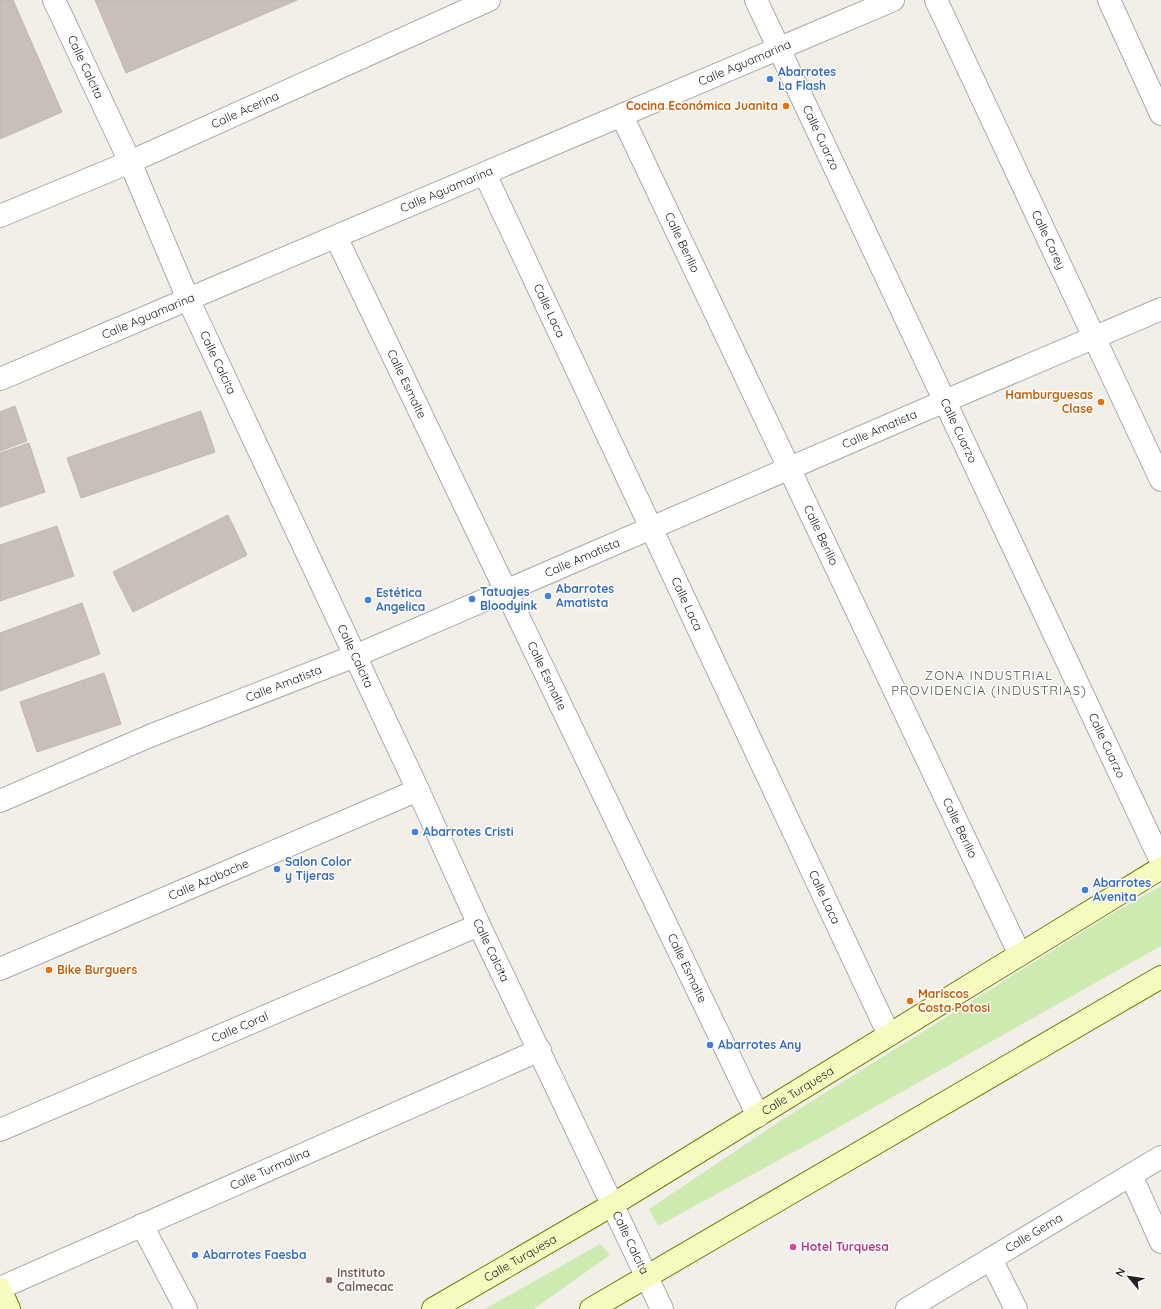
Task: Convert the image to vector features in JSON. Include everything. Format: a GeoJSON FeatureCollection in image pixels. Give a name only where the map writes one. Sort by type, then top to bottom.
{"type":"FeatureCollection","features":[{"type":"Feature","properties":{"kind":"main road","name":"Calle Turquesa"},"geometry":{"type":"LineString","coordinates":[[433,1309],[612,1205],[1161,868]]}},
{"type":"Feature","properties":{"kind":"main road"},"geometry":{"type":"LineString","coordinates":[[591,1309],[1161,977]]}},
{"type":"Feature","properties":{"kind":"main road"},"geometry":{"type":"LineString","coordinates":[[0,1289],[9,1309]]}},
{"type":"Feature","properties":{"kind":"street","name":"Calle Calcita"},"geometry":{"type":"LineString","coordinates":[[54,0],[130,162],[188,299],[418,790],[479,925],[540,1050],[662,1309]]}},
{"type":"Feature","properties":{"kind":"street","name":"Calle Acerina"},"geometry":{"type":"LineString","coordinates":[[0,216],[130,162],[489,0]]}},
{"type":"Feature","properties":{"kind":"street","name":"Calle Cuarzo"},"geometry":{"type":"LineString","coordinates":[[756,0],[1161,861]]}},
{"type":"Feature","properties":{"kind":"street","name":"Calle Aguamarina"},"geometry":{"type":"LineString","coordinates":[[0,379],[894,0]]}},
{"type":"Feature","properties":{"kind":"street","name":"Calle Carey"},"geometry":{"type":"LineString","coordinates":[[936,0],[1161,480]]}},
{"type":"Feature","properties":{"kind":"street"},"geometry":{"type":"LineString","coordinates":[[1109,0],[1161,114]]}},
{"type":"Feature","properties":{"kind":"street","name":"Calle Berilio"},"geometry":{"type":"LineString","coordinates":[[622,116],[1020,955]]}},
{"type":"Feature","properties":{"kind":"street","name":"Calle Laca"},"geometry":{"type":"LineString","coordinates":[[485,174],[889,1035]]}},
{"type":"Feature","properties":{"kind":"street","name":"Calle Esmalte"},"geometry":{"type":"LineString","coordinates":[[336,237],[758,1116]]}},
{"type":"Feature","properties":{"kind":"street","name":"Calle Amatista"},"geometry":{"type":"LineString","coordinates":[[0,801],[152,735],[355,656],[945,400],[1161,309]]}},
{"type":"Feature","properties":{"kind":"street","name":"Calle Azabache"},"geometry":{"type":"LineString","coordinates":[[0,969],[418,790]]}},
{"type":"Feature","properties":{"kind":"street","name":"Calle Coral"},"geometry":{"type":"LineString","coordinates":[[0,1130],[479,925]]}},
{"type":"Feature","properties":{"kind":"street","name":"Calle Turmalina"},"geometry":{"type":"LineString","coordinates":[[0,1289],[540,1050]]}},
{"type":"Feature","properties":{"kind":"street","name":"Calle Gema"},"geometry":{"type":"LineString","coordinates":[[907,1309],[1161,1157]]}},
{"type":"Feature","properties":{"kind":"street"},"geometry":{"type":"LineString","coordinates":[[1131,1175],[1161,1242]]}},
{"type":"Feature","properties":{"kind":"street"},"geometry":{"type":"LineString","coordinates":[[142,1225],[186,1309]]}},
{"type":"Feature","properties":{"kind":"street"},"geometry":{"type":"LineString","coordinates":[[991,1259],[1016,1309]]}},
{"type":"Feature","properties":{"kind":"green space"},"geometry":{"type":"Polygon","coordinates":[[[1161,886],[1161,946],[825,1135],[658,1226],[649,1209],[780,1121],[1113,913],[1161,886]]]}},
{"type":"Feature","properties":{"kind":"green space"},"geometry":{"type":"Polygon","coordinates":[[[600,1244],[610,1255],[534,1309],[485,1309],[600,1244]]]}},
{"type":"Feature","properties":{"kind":"building"},"geometry":{"type":"Polygon","coordinates":[[[0,0],[13,0],[62,112],[0,139],[0,0]]]}},
{"type":"Feature","properties":{"kind":"building"},"geometry":{"type":"Polygon","coordinates":[[[95,0],[297,0],[126,73],[95,0]]]}},
{"type":"Feature","properties":{"kind":"building"},"geometry":{"type":"Polygon","coordinates":[[[15,406],[27,441],[0,451],[0,412],[15,406]]]}},
{"type":"Feature","properties":{"kind":"building"},"geometry":{"type":"Polygon","coordinates":[[[201,411],[215,452],[81,498],[67,458],[201,411]]]}},
{"type":"Feature","properties":{"kind":"building"},"geometry":{"type":"Polygon","coordinates":[[[29,443],[45,492],[0,507],[0,453],[29,443]]]}},
{"type":"Feature","properties":{"kind":"building"},"geometry":{"type":"Polygon","coordinates":[[[228,515],[247,555],[133,612],[113,572],[228,515]]]}},
{"type":"Feature","properties":{"kind":"building"},"geometry":{"type":"Polygon","coordinates":[[[57,526],[74,576],[0,601],[0,545],[57,526]]]}},
{"type":"Feature","properties":{"kind":"building"},"geometry":{"type":"Polygon","coordinates":[[[82,603],[100,654],[0,691],[0,633],[82,603]]]}},
{"type":"Feature","properties":{"kind":"building"},"geometry":{"type":"Polygon","coordinates":[[[104,673],[121,724],[37,752],[20,702],[104,673]]]}},
{"type":"Feature","properties":{"kind":"place","name":"Abarrotes La Flash"},"geometry":{"type":"Point","coordinates":[770,79]}},
{"type":"Feature","properties":{"kind":"place","name":"Cocina Económica Juanita"},"geometry":{"type":"Point","coordinates":[786,106]}},
{"type":"Feature","properties":{"kind":"place","name":"Hamburguesas Clase"},"geometry":{"type":"Point","coordinates":[1101,402]}},
{"type":"Feature","properties":{"kind":"place","name":"Abarrotes Amatista"},"geometry":{"type":"Point","coordinates":[548,596]}},
{"type":"Feature","properties":{"kind":"place","name":"Tatuajes Bloodyink"},"geometry":{"type":"Point","coordinates":[472,599]}},
{"type":"Feature","properties":{"kind":"place","name":"Estética Angelica"},"geometry":{"type":"Point","coordinates":[368,600]}},
{"type":"Feature","properties":{"kind":"place","name":"Abarrotes Cristi"},"geometry":{"type":"Point","coordinates":[415,832]}},
{"type":"Feature","properties":{"kind":"place","name":"Salon Color y Tijeras"},"geometry":{"type":"Point","coordinates":[277,869]}},
{"type":"Feature","properties":{"kind":"place","name":"Abarrotes Avenita"},"geometry":{"type":"Point","coordinates":[1085,890]}},
{"type":"Feature","properties":{"kind":"place","name":"Bike Burguers"},"geometry":{"type":"Point","coordinates":[49,970]}},
{"type":"Feature","properties":{"kind":"place","name":"Mariscos Costa Potosi"},"geometry":{"type":"Point","coordinates":[910,1001]}},
{"type":"Feature","properties":{"kind":"place","name":"Abarrotes Any"},"geometry":{"type":"Point","coordinates":[710,1045]}},
{"type":"Feature","properties":{"kind":"place","name":"Hotel Turquesa"},"geometry":{"type":"Point","coordinates":[793,1247]}},
{"type":"Feature","properties":{"kind":"place","name":"Abarrotes Faesba"},"geometry":{"type":"Point","coordinates":[195,1255]}},
{"type":"Feature","properties":{"kind":"place","name":"Instituto Calmecac"},"geometry":{"type":"Point","coordinates":[329,1280]}},
{"type":"Feature","properties":{"kind":"district","name":"ZONA INDUSTRIAL PROVIDENCIA (INDUSTRIAS)"},"geometry":{"type":"Point","coordinates":[989,682]}}]}
